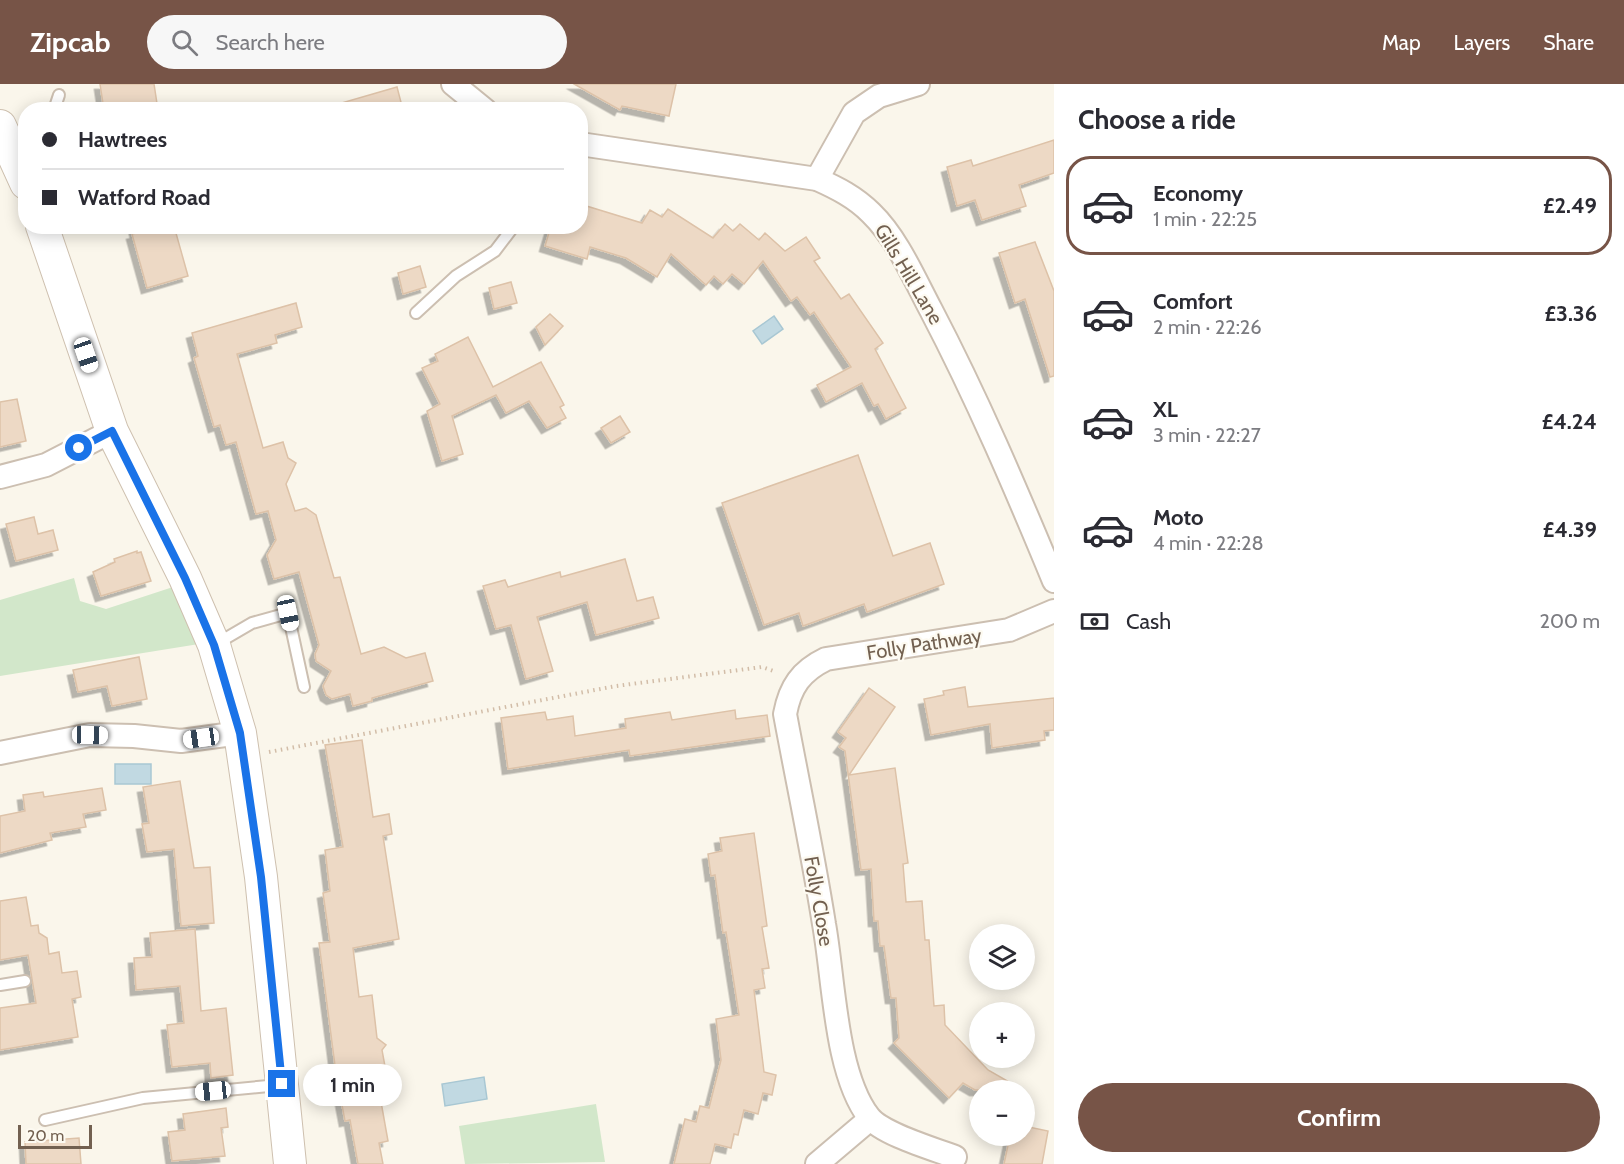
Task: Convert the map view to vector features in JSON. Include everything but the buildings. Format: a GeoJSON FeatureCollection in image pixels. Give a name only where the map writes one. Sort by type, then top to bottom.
{"type":"FeatureCollection","features":[{"type":"Feature","properties":{"kind":"main road"},"geometry":{"type":"LineString","coordinates":[[0,126],[18,165]]}},
{"type":"Feature","properties":{"kind":"main road"},"geometry":{"type":"LineString","coordinates":[[46,234],[112,431],[185,578],[214,645],[243,745],[261,877],[290,1164]]}},
{"type":"Feature","properties":{"kind":"street"},"geometry":{"type":"LineString","coordinates":[[453,84],[475,102]]}},
{"type":"Feature","properties":{"kind":"street"},"geometry":{"type":"LineString","coordinates":[[817,179],[854,113],[879,96],[918,84]]}},
{"type":"Feature","properties":{"kind":"street","name":"Gills Hill Lane"},"geometry":{"type":"LineString","coordinates":[[588,145],[817,179],[848,194],[872,213],[891,240],[960,365],[1016,488],[1054,581]]}},
{"type":"Feature","properties":{"kind":"street"},"geometry":{"type":"LineString","coordinates":[[0,477],[46,465],[112,431]]}},
{"type":"Feature","properties":{"kind":"street","name":"Folly Pathway"},"geometry":{"type":"LineString","coordinates":[[797,680],[808,668],[826,659],[1009,630],[1054,611]]}},
{"type":"Feature","properties":{"kind":"street","name":"Folly Close"},"geometry":{"type":"LineString","coordinates":[[797,680],[788,694],[785,714],[824,924],[845,1064],[857,1097],[870,1119]]}},
{"type":"Feature","properties":{"kind":"street"},"geometry":{"type":"LineString","coordinates":[[0,753],[90,735],[134,736],[243,745]]}},
{"type":"Feature","properties":{"kind":"street"},"geometry":{"type":"LineString","coordinates":[[817,1164],[870,1119],[904,1139],[955,1157]]}},
{"type":"Feature","properties":{"kind":"lane"},"geometry":{"type":"LineString","coordinates":[[57,102],[59,95]]}},
{"type":"Feature","properties":{"kind":"lane"},"geometry":{"type":"LineString","coordinates":[[416,313],[456,276],[495,251],[508,234]]}},
{"type":"Feature","properties":{"kind":"lane"},"geometry":{"type":"LineString","coordinates":[[214,645],[252,623],[288,613],[304,687]]}},
{"type":"Feature","properties":{"kind":"lane"},"geometry":{"type":"LineString","coordinates":[[0,985],[25,981]]}},
{"type":"Feature","properties":{"kind":"lane"},"geometry":{"type":"LineString","coordinates":[[45,1120],[143,1098],[282,1084]]}},
{"type":"Feature","properties":{"kind":"path"},"geometry":{"type":"LineString","coordinates":[[243,745],[616,686],[762,667],[797,680]]}},
{"type":"Feature","properties":{"kind":"green space"},"geometry":{"type":"Polygon","coordinates":[[[74,578],[80,601],[106,609],[176,586],[199,644],[0,676],[0,600],[74,578]]]}},
{"type":"Feature","properties":{"kind":"green space"},"geometry":{"type":"Polygon","coordinates":[[[596,1104],[605,1162],[465,1164],[459,1126],[596,1104]]]}},
{"type":"Feature","properties":{"kind":"water"},"geometry":{"type":"Polygon","coordinates":[[[774,316],[783,329],[762,344],[753,331],[774,316]]]}},
{"type":"Feature","properties":{"kind":"water"},"geometry":{"type":"Polygon","coordinates":[[[115,764],[151,764],[151,784],[115,784],[115,764]]]}},
{"type":"Feature","properties":{"kind":"water"},"geometry":{"type":"Polygon","coordinates":[[[484,1077],[487,1099],[445,1106],[442,1084],[484,1077]]]}},
{"type":"Feature","properties":{"kind":"route"},"geometry":{"type":"LineString","coordinates":[[79,448],[112,431],[185,578],[214,645],[245,756],[261,877],[282,1084]]}}]}
